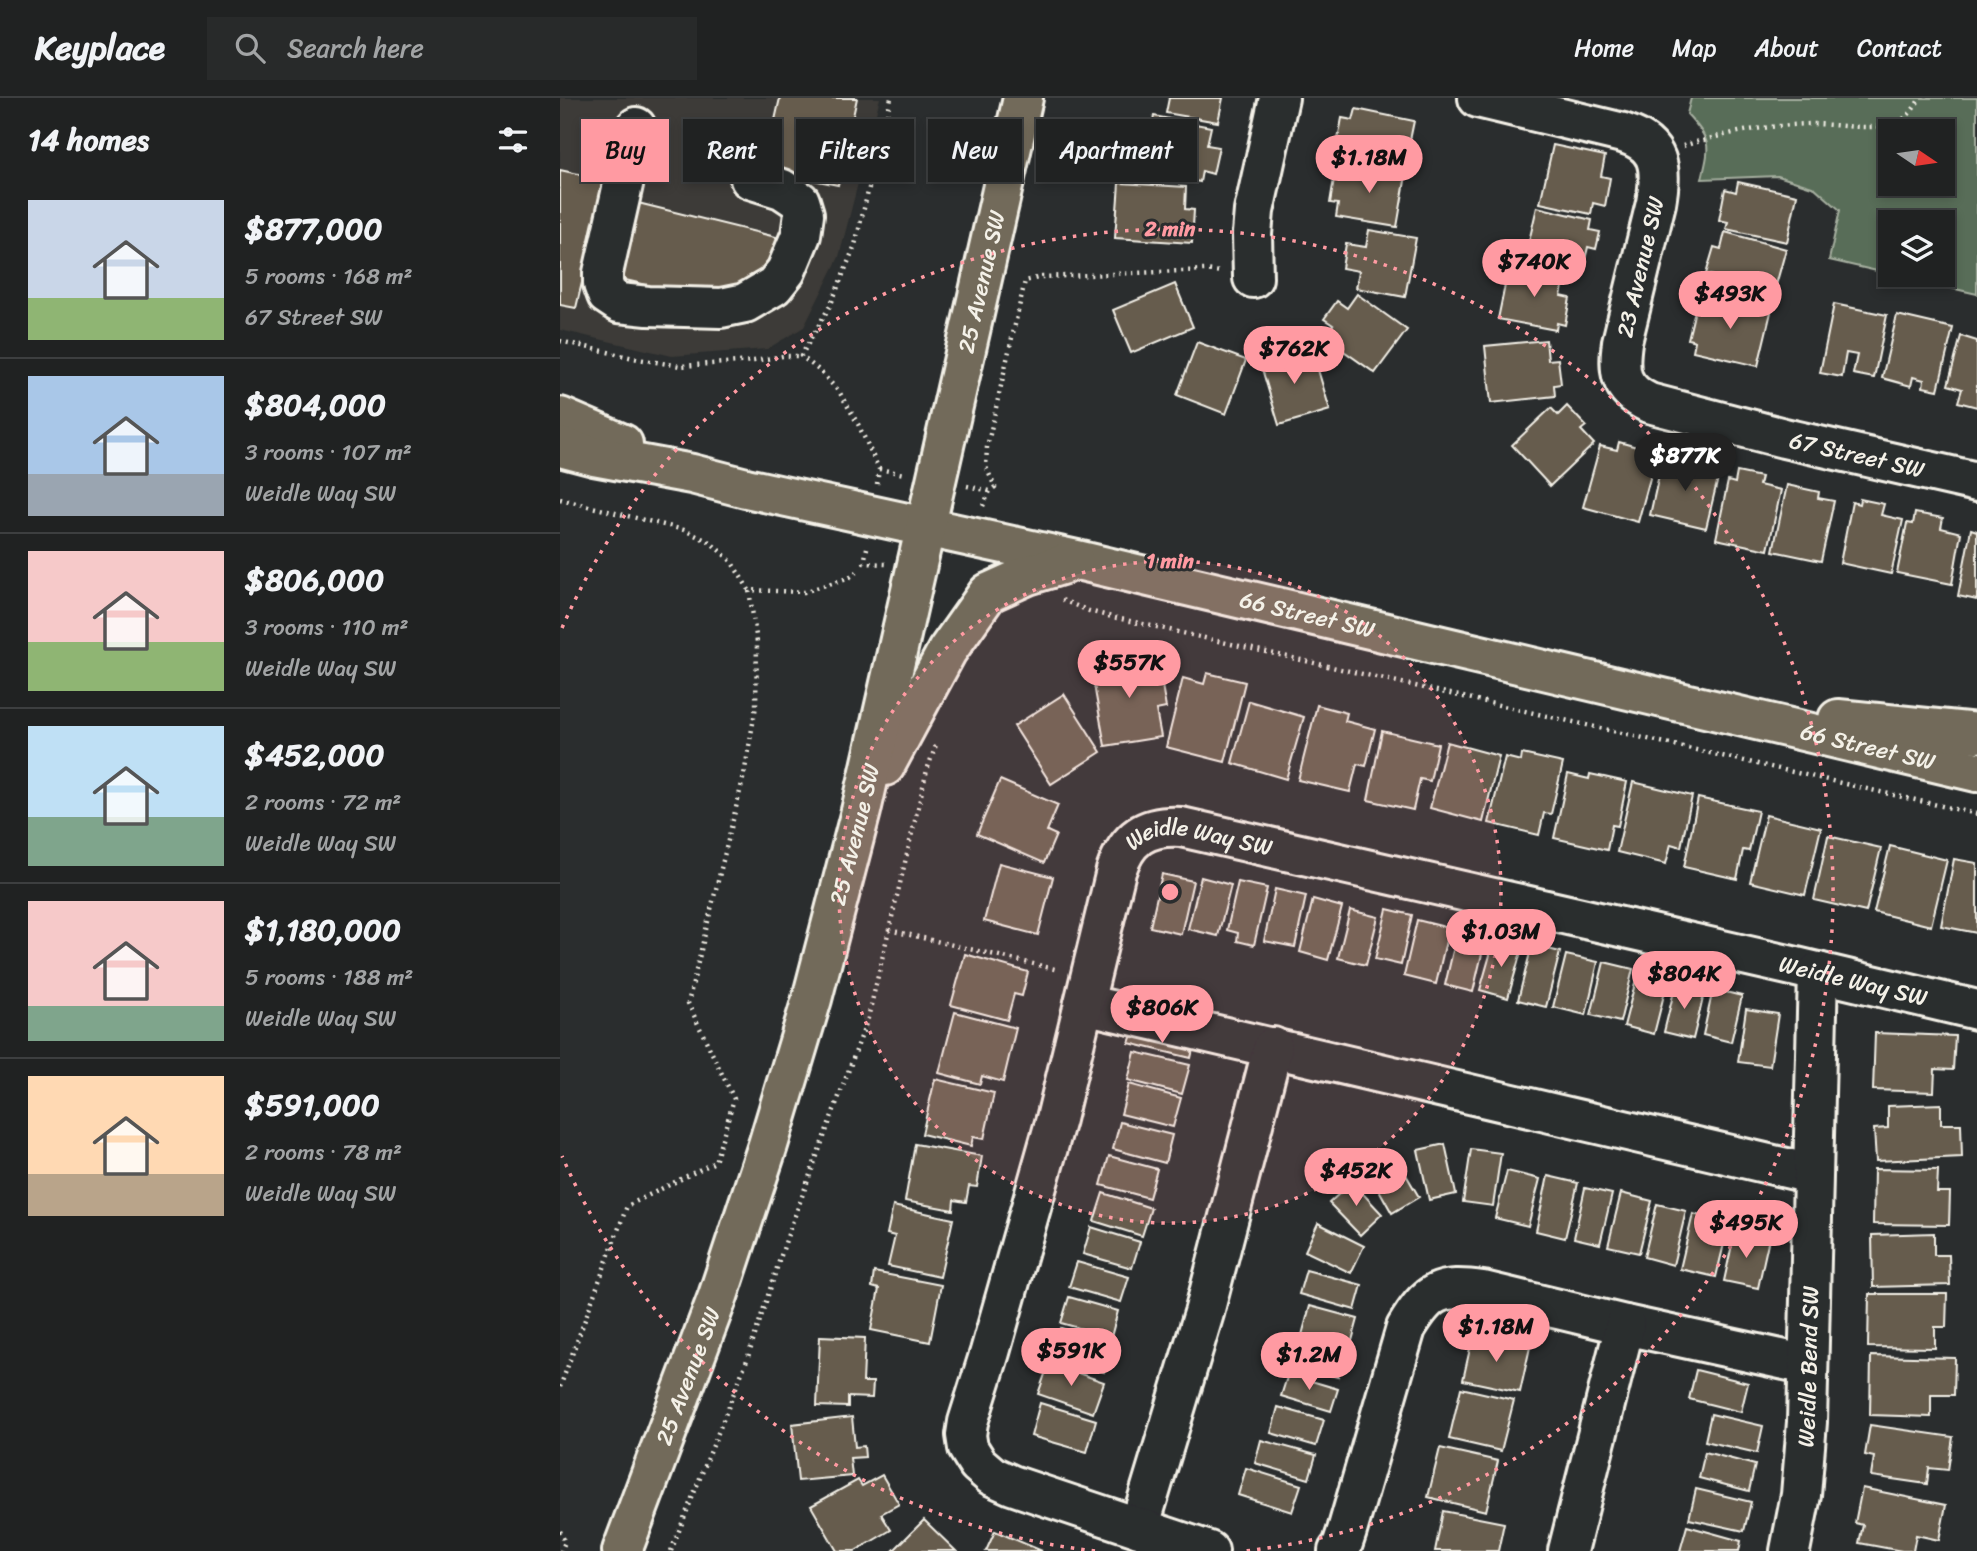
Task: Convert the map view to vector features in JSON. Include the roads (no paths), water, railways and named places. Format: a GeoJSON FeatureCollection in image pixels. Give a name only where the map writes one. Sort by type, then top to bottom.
{"type":"FeatureCollection","features":[{"type":"Feature","properties":{"kind":"main road","name":"25 Avenue SW"},"geometry":{"type":"LineString","coordinates":[[622,1551],[718,1296],[813,999],[861,811],[1023,98]]}},
{"type":"Feature","properties":{"kind":"main road","name":"66 Street SW"},"geometry":{"type":"LineString","coordinates":[[560,417],[692,474]]}},
{"type":"Feature","properties":{"kind":"main road","name":"66 Street SW"},"geometry":{"type":"LineString","coordinates":[[560,447],[1077,560],[1977,772]]}},
{"type":"Feature","properties":{"kind":"main road"},"geometry":{"type":"LineString","coordinates":[[861,811],[947,651],[988,593],[1028,575],[1077,560]]}},
{"type":"Feature","properties":{"kind":"main road","name":"66 Street SW"},"geometry":{"type":"LineString","coordinates":[[1676,702],[1977,733]]}},
{"type":"Feature","properties":{"kind":"street"},"geometry":{"type":"LineString","coordinates":[[1253,278],[1254,211],[1279,98]]}},
{"type":"Feature","properties":{"kind":"street","name":"23 Avenue SW"},"geometry":{"type":"LineString","coordinates":[[1478,98],[1635,137],[1655,155],[1659,168],[1659,184],[1622,342],[1622,380]]}},
{"type":"Feature","properties":{"kind":"street"},"geometry":{"type":"LineString","coordinates":[[624,182],[603,273],[607,295],[619,303],[721,308],[745,303],[774,286],[786,271],[801,235],[804,214],[800,201],[782,189],[760,182]]}},
{"type":"Feature","properties":{"kind":"street","name":"67 Street SW"},"geometry":{"type":"LineString","coordinates":[[1622,380],[1629,390],[1649,403],[1784,438],[1977,482]]}},
{"type":"Feature","properties":{"kind":"street","name":"Weidle Way SW"},"geometry":{"type":"LineString","coordinates":[[1209,1551],[992,1476],[978,1464],[968,1448],[966,1435],[1056,1119],[1116,871],[1122,852],[1135,838],[1146,831],[1165,827],[1194,830],[1977,1010]]}},
{"type":"Feature","properties":{"kind":"street","name":"Weidle Bend SW"},"geometry":{"type":"LineString","coordinates":[[1790,1551],[1801,1495],[1807,1422],[1818,972]]}},
{"type":"Feature","properties":{"kind":"street"},"geometry":{"type":"LineString","coordinates":[[1087,990],[1273,1047],[1812,1174]]}},
{"type":"Feature","properties":{"kind":"street"},"geometry":{"type":"LineString","coordinates":[[1139,1528],[1204,1312],[1273,1047]]}},
{"type":"Feature","properties":{"kind":"street"},"geometry":{"type":"LineString","coordinates":[[1338,1551],[1347,1531],[1406,1328],[1428,1298],[1442,1290],[1462,1288],[1483,1291],[1808,1365]]}},
{"type":"Feature","properties":{"kind":"street"},"geometry":{"type":"LineString","coordinates":[[1567,1551],[1625,1325]]}}]}
